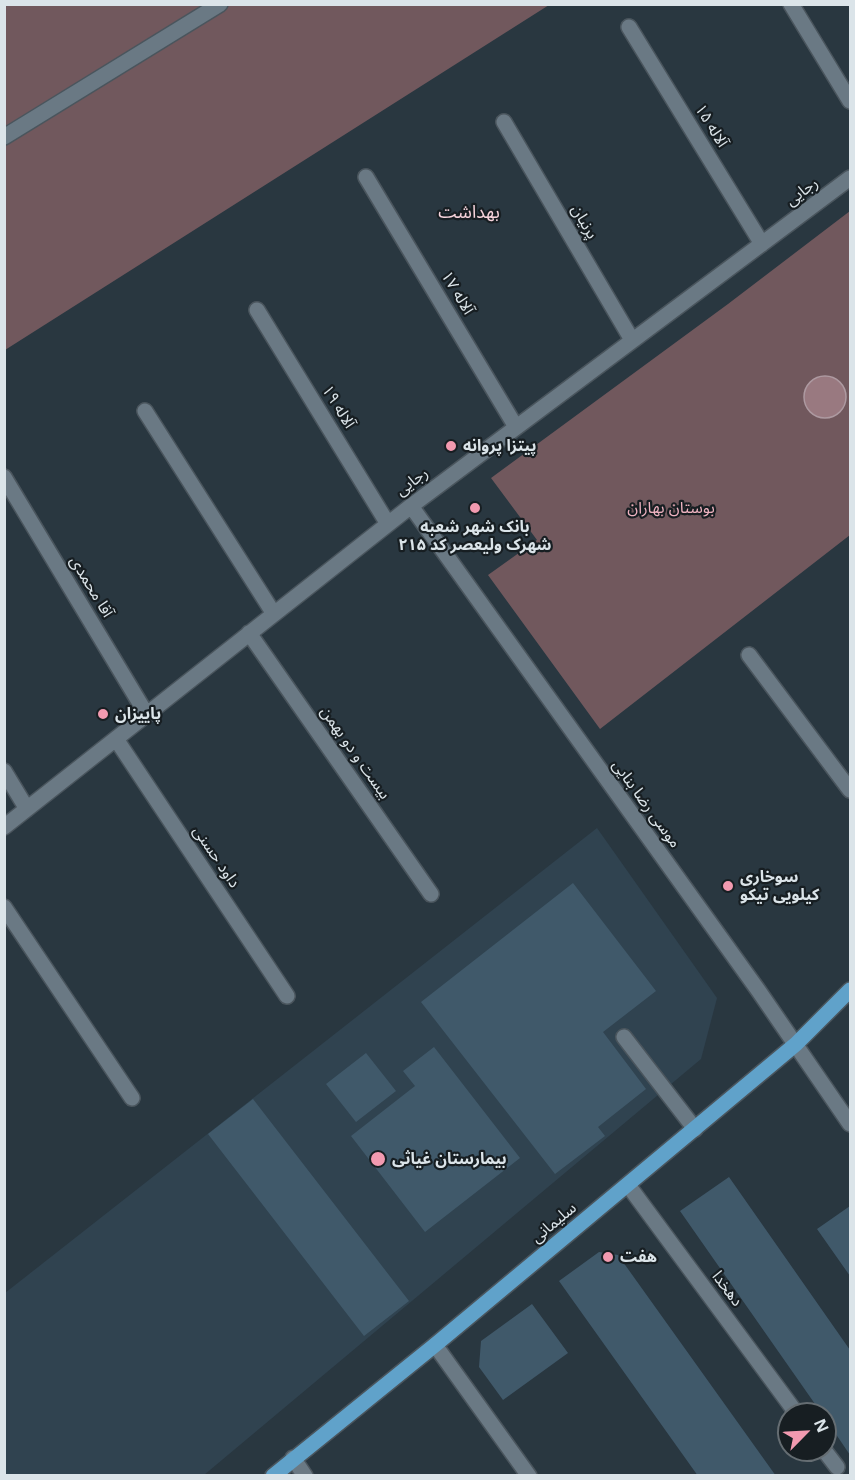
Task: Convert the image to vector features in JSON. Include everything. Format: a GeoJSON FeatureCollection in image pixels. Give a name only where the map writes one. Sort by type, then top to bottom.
{"type":"FeatureCollection","features":[{"type":"Feature","properties":{"kind":"main road","name":"سلیمانی"},"geometry":{"type":"LineString","coordinates":[[273,1476],[435,1346],[796,1044],[850,990]]}},
{"type":"Feature","properties":{"kind":"street"},"geometry":{"type":"LineString","coordinates":[[4,137],[220,4]]}},
{"type":"Feature","properties":{"kind":"street"},"geometry":{"type":"LineString","coordinates":[[791,4],[850,101]]}},
{"type":"Feature","properties":{"kind":"street","name":"آلاله ۱۵"},"geometry":{"type":"LineString","coordinates":[[628,27],[762,244]]}},
{"type":"Feature","properties":{"kind":"street","name":"پرنیان"},"geometry":{"type":"LineString","coordinates":[[504,122],[632,340]]}},
{"type":"Feature","properties":{"kind":"street","name":"آلاله ۱۷"},"geometry":{"type":"LineString","coordinates":[[366,177],[516,427]]}},
{"type":"Feature","properties":{"kind":"street","name":"رجایی"},"geometry":{"type":"LineString","coordinates":[[4,827],[411,506],[850,178]]}},
{"type":"Feature","properties":{"kind":"street","name":"آلاله ۱۹"},"geometry":{"type":"LineString","coordinates":[[257,310],[388,524]]}},
{"type":"Feature","properties":{"kind":"street"},"geometry":{"type":"LineString","coordinates":[[145,411],[274,614]]}},
{"type":"Feature","properties":{"kind":"street","name":"آقا محمدی"},"geometry":{"type":"LineString","coordinates":[[4,477],[147,715]]}},
{"type":"Feature","properties":{"kind":"street","name":"موسی رضا بنایی"},"geometry":{"type":"LineString","coordinates":[[411,506],[796,1044],[850,1124]]}},
{"type":"Feature","properties":{"kind":"street","name":"بیست و دو بهمن"},"geometry":{"type":"LineString","coordinates":[[249,633],[431,894]]}},
{"type":"Feature","properties":{"kind":"street"},"geometry":{"type":"LineString","coordinates":[[749,654],[850,790]]}},
{"type":"Feature","properties":{"kind":"street","name":"داود حسنی"},"geometry":{"type":"LineString","coordinates":[[116,739],[287,996]]}},
{"type":"Feature","properties":{"kind":"street"},"geometry":{"type":"LineString","coordinates":[[4,771],[27,809]]}},
{"type":"Feature","properties":{"kind":"street"},"geometry":{"type":"LineString","coordinates":[[4,908],[132,1098]]}},
{"type":"Feature","properties":{"kind":"street"},"geometry":{"type":"LineString","coordinates":[[624,1037],[695,1129]]}},
{"type":"Feature","properties":{"kind":"street","name":"دهخدا"},"geometry":{"type":"LineString","coordinates":[[628,1185],[788,1402]]}},
{"type":"Feature","properties":{"kind":"street"},"geometry":{"type":"LineString","coordinates":[[435,1346],[529,1476]]}},
{"type":"Feature","properties":{"kind":"street"},"geometry":{"type":"LineString","coordinates":[[293,1458],[305,1476]]}},
{"type":"Feature","properties":{"kind":"street"},"geometry":{"type":"LineString","coordinates":[[833,1462],[837,1467]]}},
{"type":"Feature","properties":{"kind":"shaded area"},"geometry":{"type":"Polygon","coordinates":[[[825,376],[840,382],[846,397],[840,412],[825,418],[810,412],[804,397],[810,382],[825,376]]]}},
{"type":"Feature","properties":{"kind":"shaded area","name":"بیمارستان غیاثی"},"geometry":{"type":"Polygon","coordinates":[[[597,828],[717,998],[701,1059],[204,1475],[5,1476],[5,1293],[597,828]]]}},
{"type":"Feature","properties":{"kind":"green space"},"geometry":{"type":"Polygon","coordinates":[[[5,5],[549,5],[5,350],[5,5]]]}},
{"type":"Feature","properties":{"kind":"green space","name":"بوستان بهاران"},"geometry":{"type":"Polygon","coordinates":[[[850,211],[850,535],[600,729],[488,575],[537,540],[491,478],[728,304],[850,211]]]}},
{"type":"Feature","properties":{"kind":"building"},"geometry":{"type":"Polygon","coordinates":[[[573,883],[656,991],[603,1032],[646,1089],[598,1127],[605,1136],[555,1174],[421,1002],[573,883]]]}},
{"type":"Feature","properties":{"kind":"building"},"geometry":{"type":"Polygon","coordinates":[[[434,1047],[520,1158],[425,1232],[351,1136],[415,1086],[403,1071],[434,1047]]]}},
{"type":"Feature","properties":{"kind":"building"},"geometry":{"type":"Polygon","coordinates":[[[366,1053],[396,1091],[356,1122],[326,1084],[366,1053]]]}},
{"type":"Feature","properties":{"kind":"building"},"geometry":{"type":"Polygon","coordinates":[[[253,1099],[409,1301],[364,1336],[208,1134],[253,1099]]]}},
{"type":"Feature","properties":{"kind":"building"},"geometry":{"type":"Polygon","coordinates":[[[729,1177],[850,1350],[850,1455],[837,1436],[837,1402],[814,1402],[680,1211],[729,1177]]]}},
{"type":"Feature","properties":{"kind":"building"},"geometry":{"type":"Polygon","coordinates":[[[850,1206],[850,1276],[817,1229],[850,1206]]]}},
{"type":"Feature","properties":{"kind":"building"},"geometry":{"type":"Polygon","coordinates":[[[599,1252],[618,1255],[776,1476],[698,1476],[559,1281],[599,1252]]]}},
{"type":"Feature","properties":{"kind":"building"},"geometry":{"type":"Polygon","coordinates":[[[532,1304],[568,1353],[503,1400],[479,1367],[481,1341],[532,1304]]]}},
{"type":"Feature","properties":{"kind":"place","name":"پیتزا پروانه"},"geometry":{"type":"Point","coordinates":[451,446]}},
{"type":"Feature","properties":{"kind":"place","name":"بانک شهر شعبه شهرک ولیعصر کد ۲۱۵"},"geometry":{"type":"Point","coordinates":[475,508]}},
{"type":"Feature","properties":{"kind":"place","name":"پاییزان"},"geometry":{"type":"Point","coordinates":[103,714]}},
{"type":"Feature","properties":{"kind":"place","name":"سوخاری کیلویی تیکو"},"geometry":{"type":"Point","coordinates":[728,886]}},
{"type":"Feature","properties":{"kind":"place","name":"بیمارستان غیاثی"},"geometry":{"type":"Point","coordinates":[378,1159]}},
{"type":"Feature","properties":{"kind":"place","name":"هفت"},"geometry":{"type":"Point","coordinates":[608,1257]}},
{"type":"Feature","properties":{"kind":"district","name":"بهداشت"},"geometry":{"type":"Point","coordinates":[469,213]}}]}
